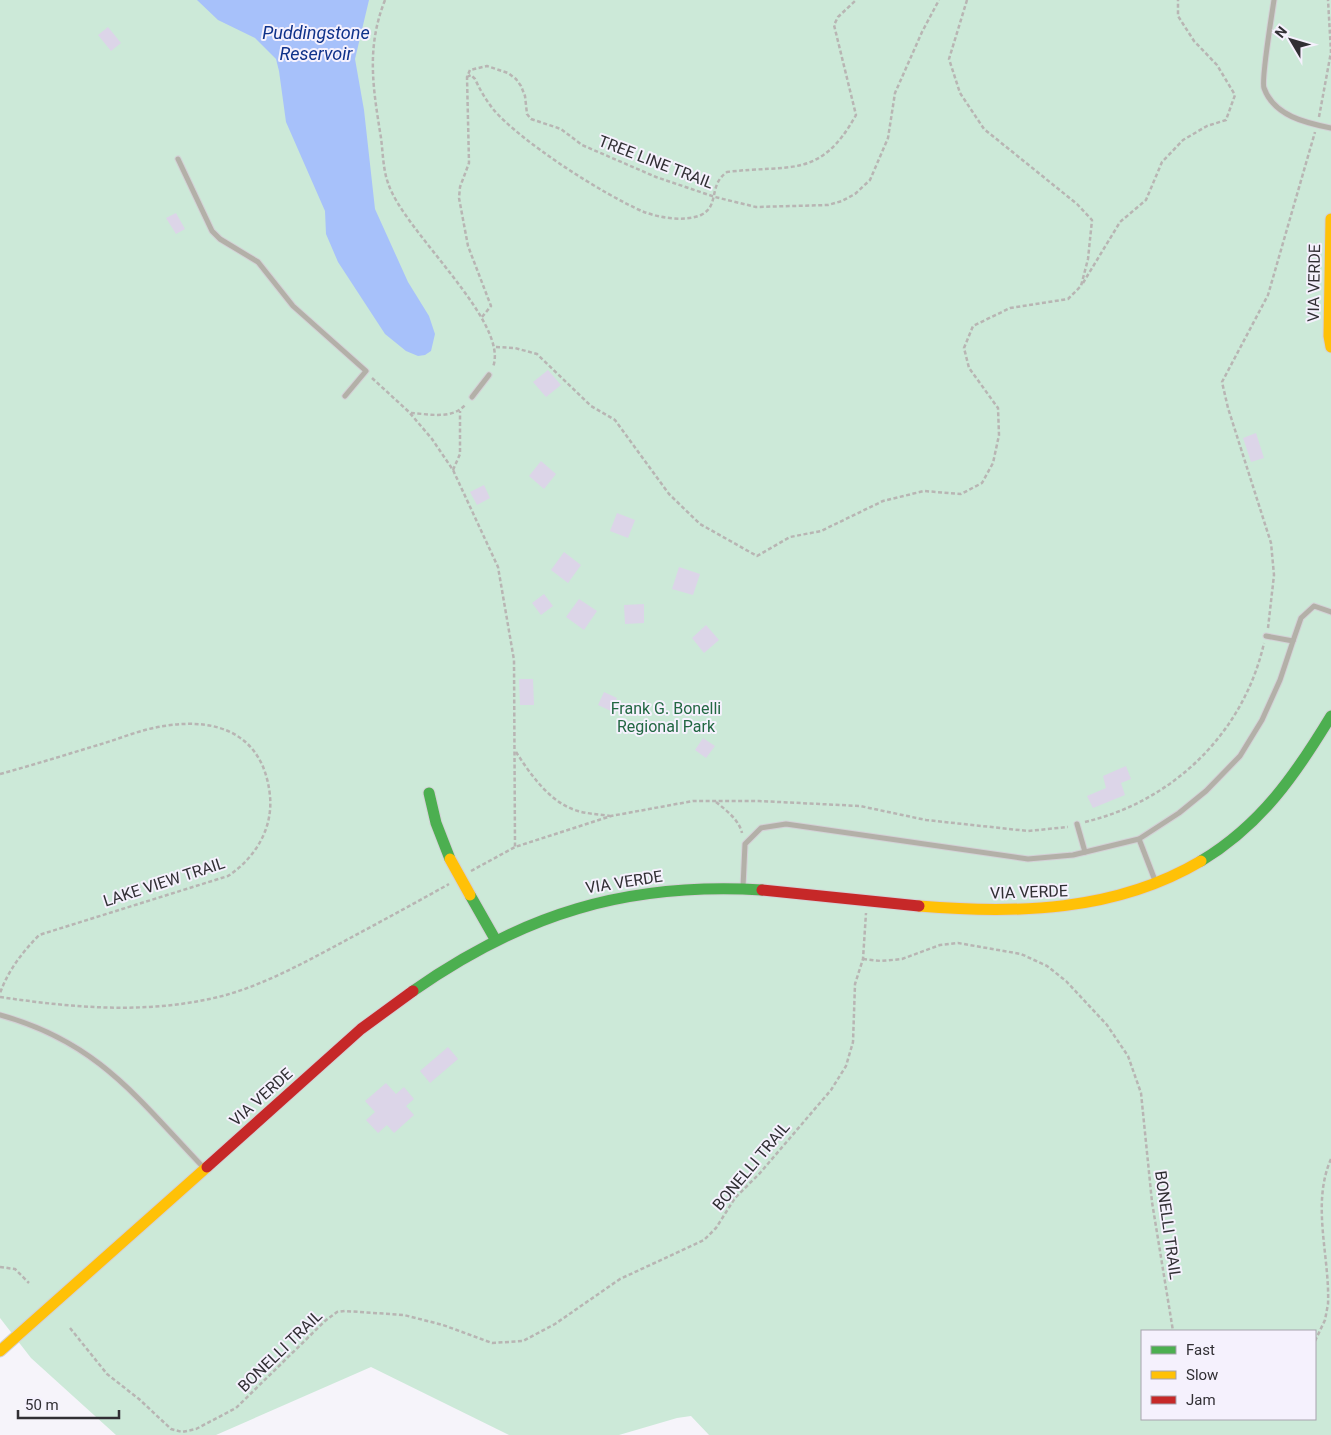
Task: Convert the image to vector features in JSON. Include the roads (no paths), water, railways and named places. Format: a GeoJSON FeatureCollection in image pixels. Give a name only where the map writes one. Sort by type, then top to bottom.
{"type":"FeatureCollection","features":[{"type":"Feature","properties":{"kind":"main road","name":"VIA VERDE"},"geometry":{"type":"LineString","coordinates":[[1331,218],[1329,336],[1331,347]]}},
{"type":"Feature","properties":{"kind":"main road","name":"VIA VERDE"},"geometry":{"type":"LineString","coordinates":[[0,1351],[361,1029],[423,982],[495,939],[538,920],[587,903],[644,893],[743,889],[957,909],[1056,909],[1097,904],[1157,886],[1212,856],[1246,831],[1272,805],[1297,775],[1331,716]]}},
{"type":"Feature","properties":{"kind":"main road"},"geometry":{"type":"LineString","coordinates":[[429,793],[436,823],[450,858],[495,939]]}},
{"type":"Feature","properties":{"kind":"lane"},"geometry":{"type":"LineString","coordinates":[[1274,0],[1264,88],[1276,106],[1295,120],[1331,128]]}},
{"type":"Feature","properties":{"kind":"lane"},"geometry":{"type":"LineString","coordinates":[[178,159],[212,231],[220,239],[258,262],[293,306],[366,371],[345,396]]}},
{"type":"Feature","properties":{"kind":"lane"},"geometry":{"type":"LineString","coordinates":[[472,397],[489,375]]}},
{"type":"Feature","properties":{"kind":"lane"},"geometry":{"type":"LineString","coordinates":[[743,889],[745,844],[762,828],[786,824],[1028,859],[1085,852],[1139,839],[1179,813],[1206,791],[1240,756],[1262,720],[1280,680],[1301,618],[1314,606],[1331,612]]}},
{"type":"Feature","properties":{"kind":"lane"},"geometry":{"type":"LineString","coordinates":[[1266,636],[1293,641]]}},
{"type":"Feature","properties":{"kind":"lane"},"geometry":{"type":"LineString","coordinates":[[1076,824],[1085,852]]}},
{"type":"Feature","properties":{"kind":"lane"},"geometry":{"type":"LineString","coordinates":[[1139,839],[1157,886]]}},
{"type":"Feature","properties":{"kind":"lane"},"geometry":{"type":"LineString","coordinates":[[0,1015],[29,1023],[57,1036],[109,1070],[129,1087],[206,1169]]}},
{"type":"Feature","properties":{"kind":"water","name":"Puddingstone Reservoir"},"geometry":{"type":"Polygon","coordinates":[[[197,0],[369,0],[355,59],[364,110],[375,209],[408,282],[429,316],[435,334],[431,351],[425,355],[418,356],[406,351],[385,334],[338,262],[326,234],[325,211],[286,122],[276,59],[255,38],[218,20],[197,0]]]}},
{"type":"Feature","properties":{"kind":"park label","name":"Frank G. Bonelli Regional Park"},"geometry":{"type":"Point","coordinates":[666,717]}}]}
